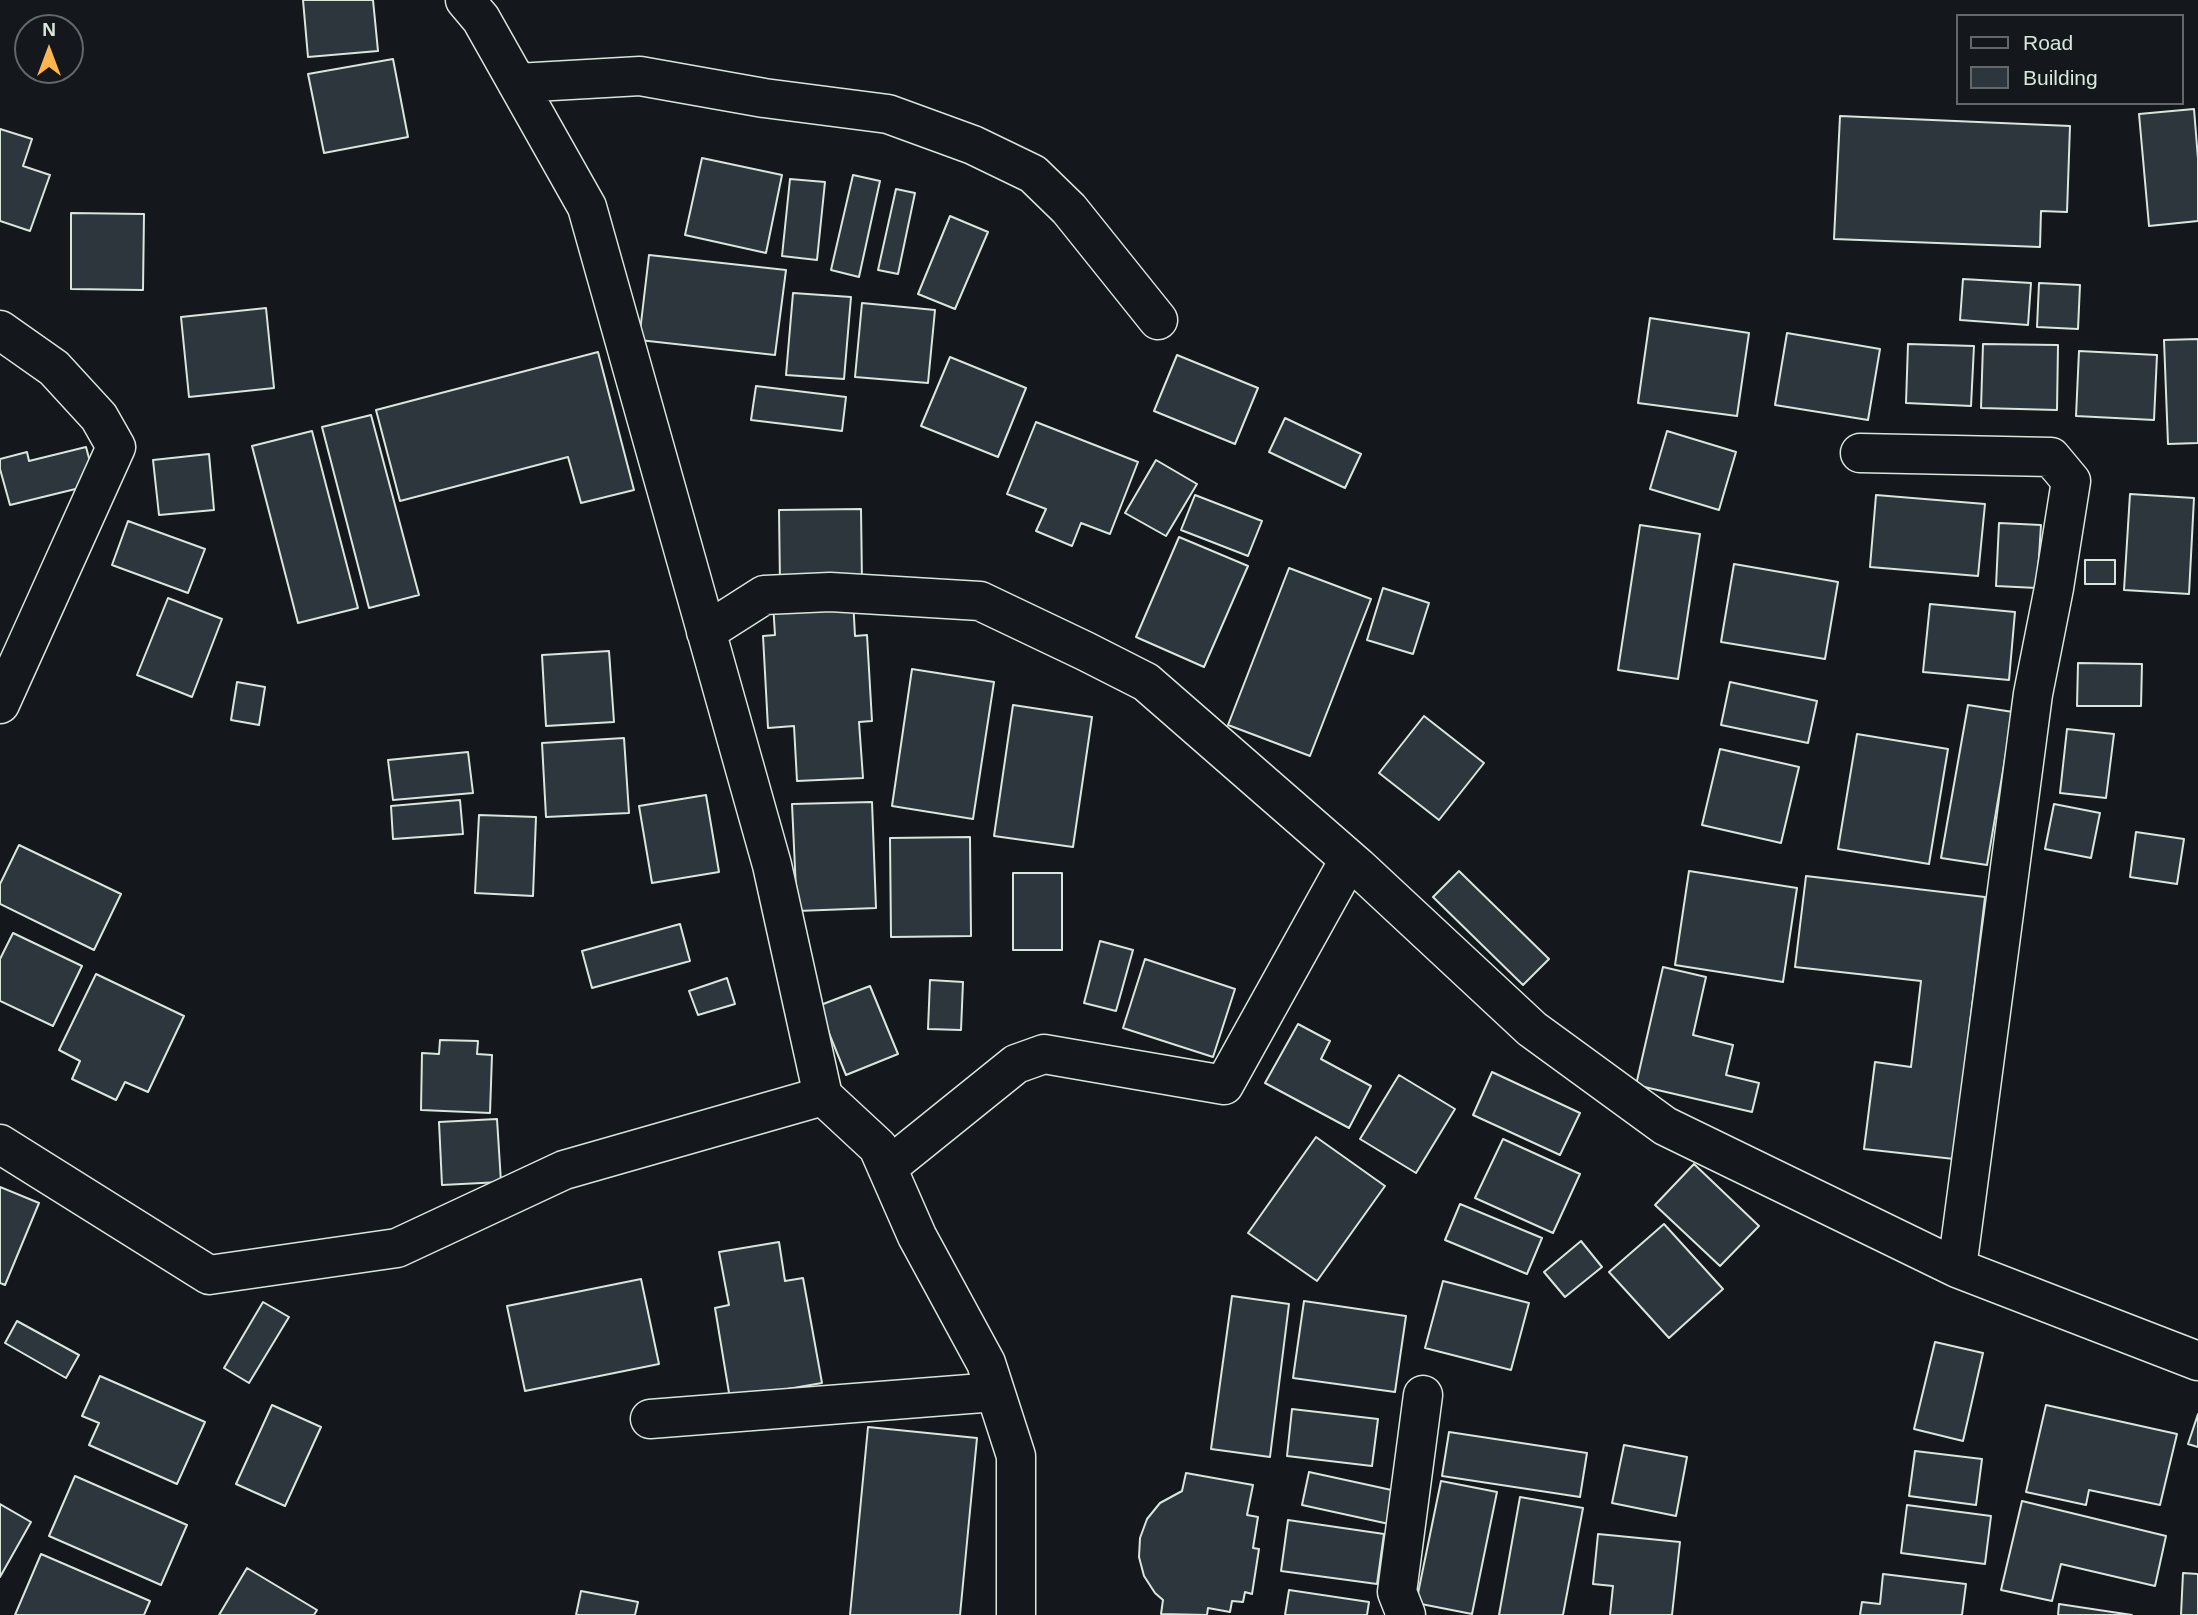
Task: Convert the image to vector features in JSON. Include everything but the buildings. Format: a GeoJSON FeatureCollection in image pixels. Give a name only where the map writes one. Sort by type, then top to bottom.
{"type":"FeatureCollection","features":[{"type":"Feature","properties":{"kind":"street"},"geometry":{"type":"LineString","coordinates":[[465,0],[481,19],[587,207],[772,865],[822,1096],[878,1147],[917,1236],[986,1363],[1016,1456],[1016,1615]]}},
{"type":"Feature","properties":{"kind":"street"},"geometry":{"type":"LineString","coordinates":[[517,83],[640,76],[764,98],[888,114],[973,145],[1033,174],[1069,209],[1158,320]]}},
{"type":"Feature","properties":{"kind":"street"},"geometry":{"type":"LineString","coordinates":[[0,330],[54,368],[99,417],[116,446],[0,704]]}},
{"type":"Feature","properties":{"kind":"street"},"geometry":{"type":"LineString","coordinates":[[1860,453],[2051,457],[2071,481],[2033,694],[1957,1268]]}},
{"type":"Feature","properties":{"kind":"street"},"geometry":{"type":"LineString","coordinates":[[706,632],[764,594],[830,592],[980,601],[1146,682],[1349,860],[1532,1029],[1665,1126],[1957,1268],[2198,1360]]}},
{"type":"Feature","properties":{"kind":"street"},"geometry":{"type":"LineString","coordinates":[[887,1168],[1016,1064],[1044,1054],[1224,1085],[1349,860]]}},
{"type":"Feature","properties":{"kind":"street"},"geometry":{"type":"LineString","coordinates":[[0,1144],[209,1275],[397,1248],[564,1170],[822,1096]]}},
{"type":"Feature","properties":{"kind":"street"},"geometry":{"type":"LineString","coordinates":[[650,1419],[995,1392]]}},
{"type":"Feature","properties":{"kind":"street"},"geometry":{"type":"LineString","coordinates":[[1406,1615],[1397,1592],[1423,1395]]}}]}
